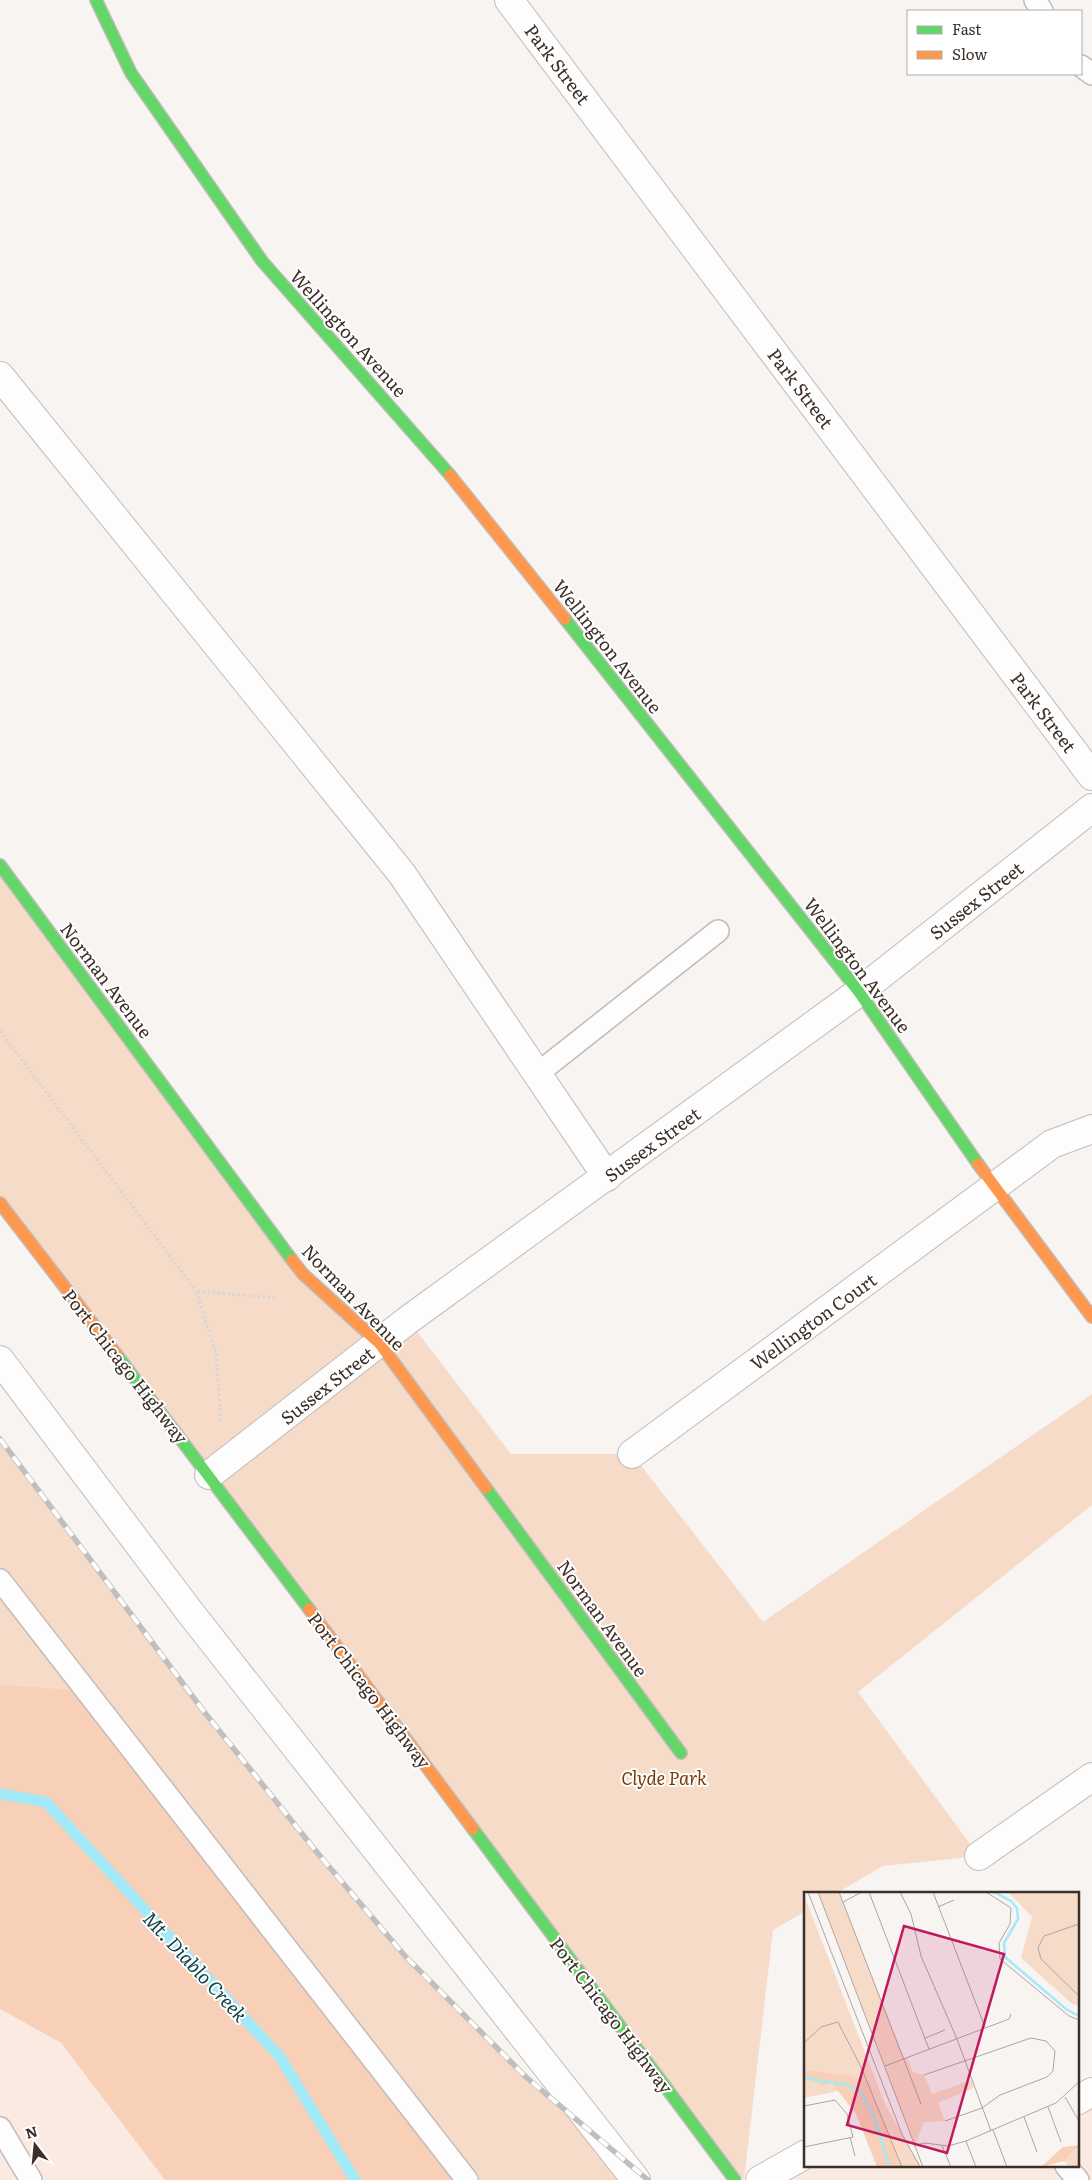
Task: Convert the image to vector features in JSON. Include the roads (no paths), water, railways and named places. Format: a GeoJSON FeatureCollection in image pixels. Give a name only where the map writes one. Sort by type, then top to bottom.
{"type":"FeatureCollection","features":[{"type":"Feature","properties":{"kind":"street","name":"Wellington Avenue"},"geometry":{"type":"LineString","coordinates":[[96,0],[131,73],[262,261],[433,453],[859,992],[994,1188],[1092,1317]]}},
{"type":"Feature","properties":{"kind":"street","name":"Park Street"},"geometry":{"type":"LineString","coordinates":[[509,0],[1092,776]]}},
{"type":"Feature","properties":{"kind":"street"},"geometry":{"type":"LineString","coordinates":[[0,376],[402,874],[607,1177]]}},
{"type":"Feature","properties":{"kind":"street","name":"Sussex Street"},"geometry":{"type":"LineString","coordinates":[[217,1469],[380,1344],[408,1320],[859,992],[1092,808]]}},
{"type":"Feature","properties":{"kind":"street","name":"Norman Avenue"},"geometry":{"type":"LineString","coordinates":[[0,865],[303,1274],[380,1344],[681,1753]]}},
{"type":"Feature","properties":{"kind":"street","name":"Wellington Court"},"geometry":{"type":"LineString","coordinates":[[632,1454],[1052,1144],[1092,1129]]}},
{"type":"Feature","properties":{"kind":"street","name":"Port Chicago Highway"},"geometry":{"type":"LineString","coordinates":[[0,1203],[217,1469],[735,2180]]}},
{"type":"Feature","properties":{"kind":"street"},"geometry":{"type":"LineString","coordinates":[[0,1360],[190,1611],[636,2180]]}},
{"type":"Feature","properties":{"kind":"street"},"geometry":{"type":"LineString","coordinates":[[979,1856],[1092,1777]]}},
{"type":"Feature","properties":{"kind":"street"},"geometry":{"type":"LineString","coordinates":[[1080,2099],[1092,2092]]}},
{"type":"Feature","properties":{"kind":"street"},"geometry":{"type":"LineString","coordinates":[[760,2180],[804,2155]]}},
{"type":"Feature","properties":{"kind":"lane"},"geometry":{"type":"LineString","coordinates":[[537,1074],[718,931]]}},
{"type":"Feature","properties":{"kind":"lane"},"geometry":{"type":"LineString","coordinates":[[0,1580],[467,2180]]}},
{"type":"Feature","properties":{"kind":"lane"},"geometry":{"type":"LineString","coordinates":[[0,2128],[31,2180]]}},
{"type":"Feature","properties":{"kind":"lane"},"geometry":{"type":"LineString","coordinates":[[1068,2168],[1078,2180]]}},
{"type":"Feature","properties":{"kind":"waterway","name":"Mt. Diablo Creek"},"geometry":{"type":"LineString","coordinates":[[0,1794],[46,1802],[280,2057],[355,2180]]}},
{"type":"Feature","properties":{"kind":"railway"},"geometry":{"type":"LineString","coordinates":[[0,1439],[205,1713],[320,1856],[405,1956],[526,2077],[648,2180]]}},
{"type":"Feature","properties":{"kind":"park label","name":"Clyde Park"},"geometry":{"type":"Point","coordinates":[664,1777]}}]}
